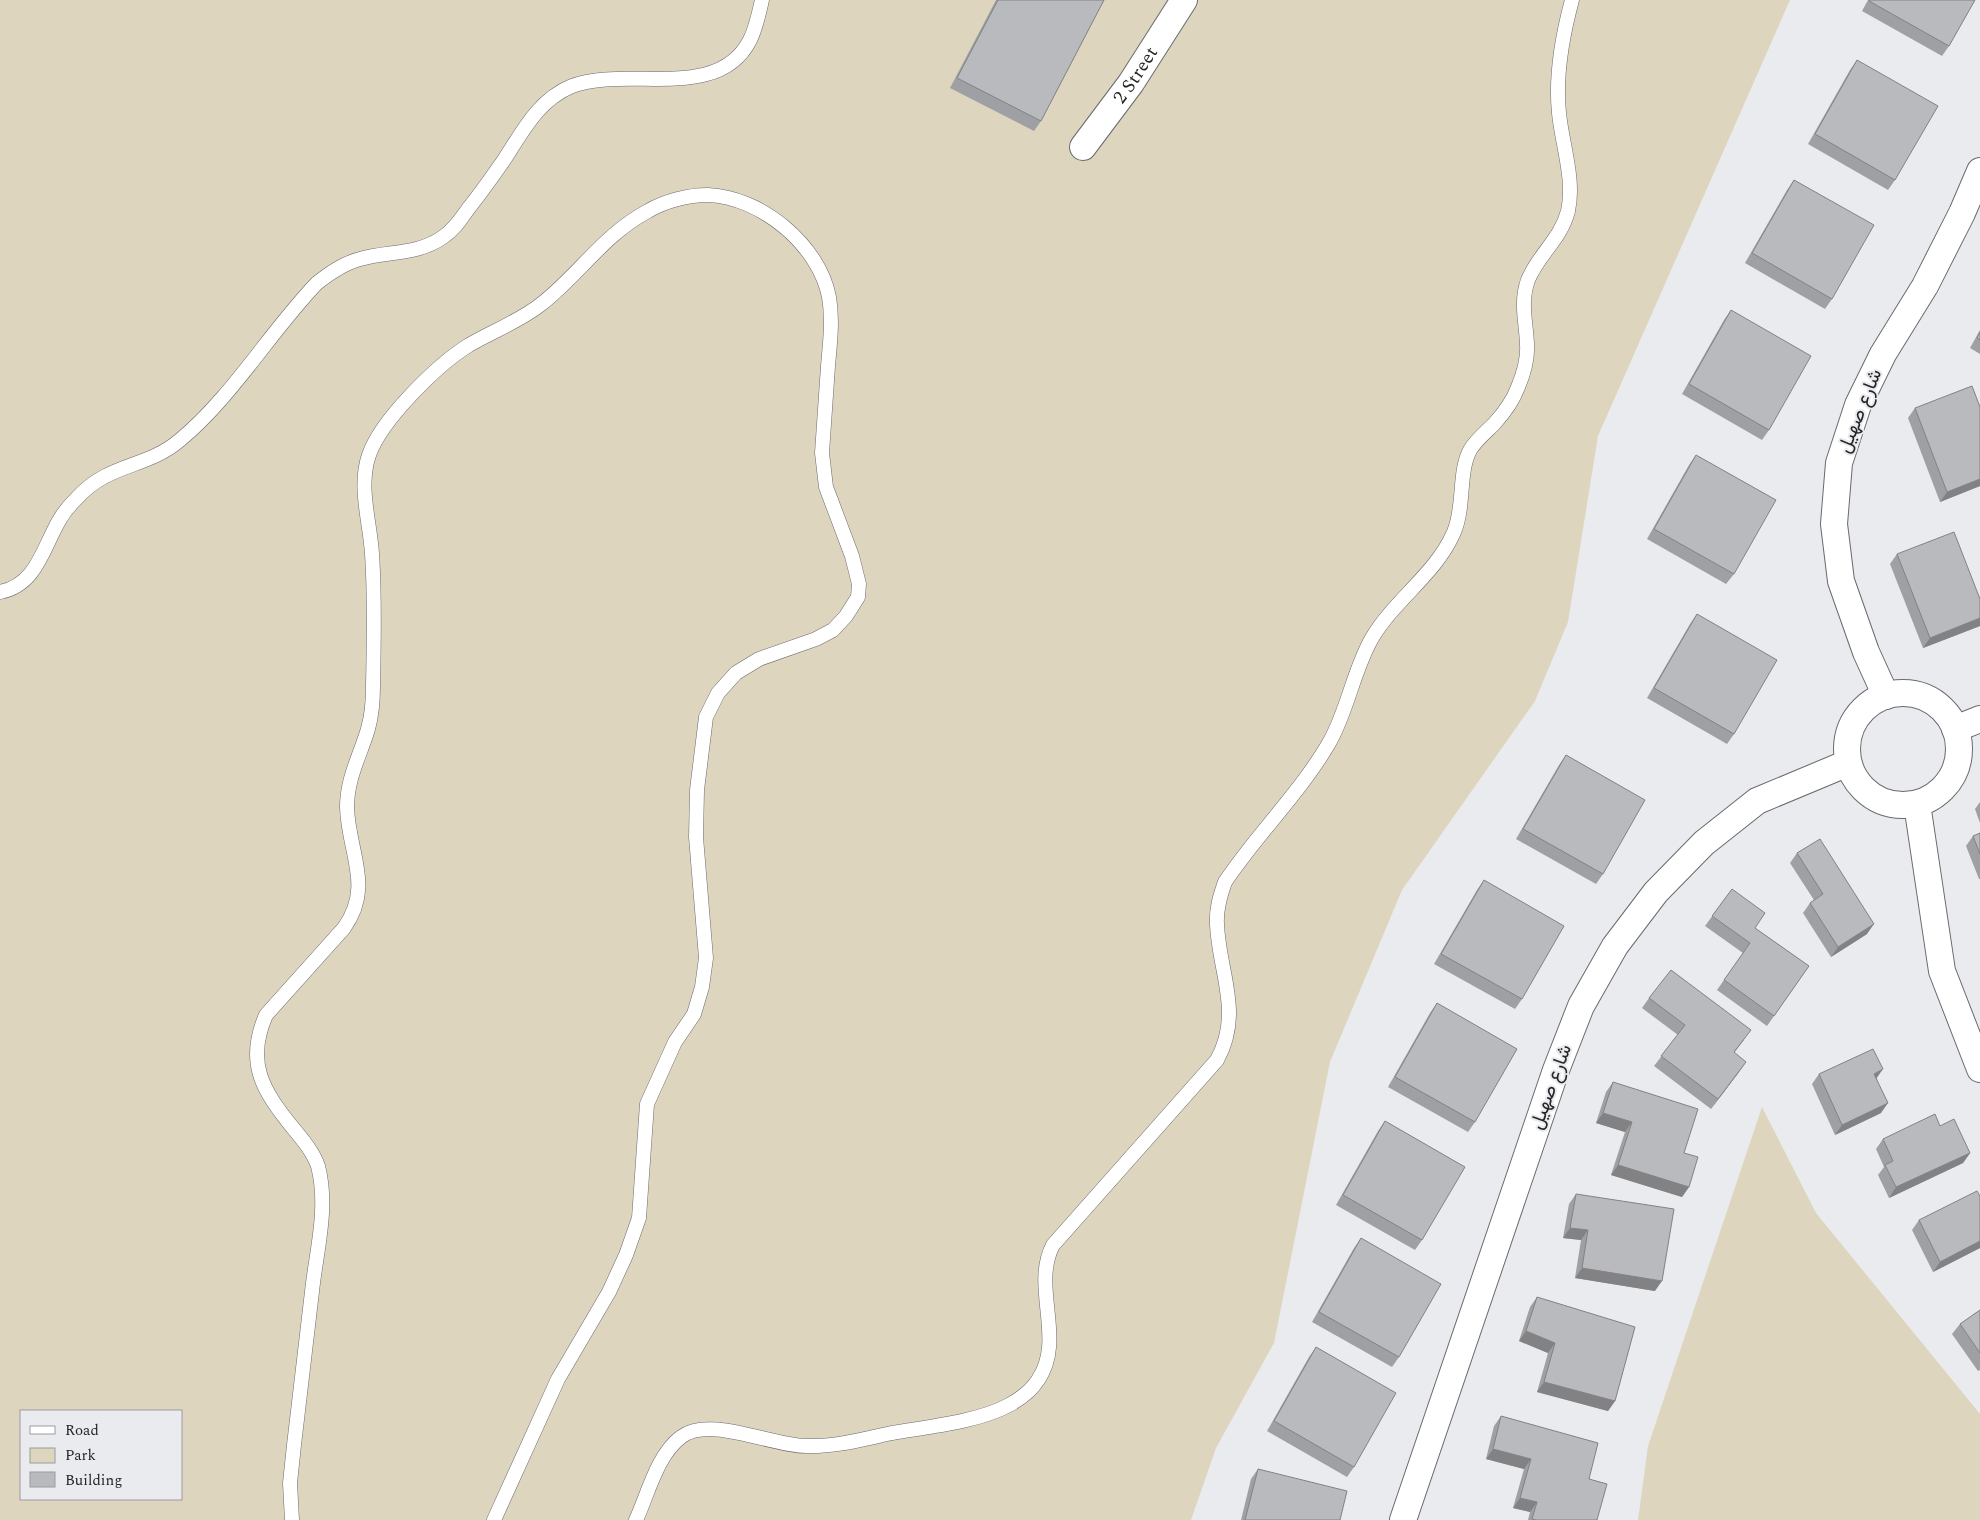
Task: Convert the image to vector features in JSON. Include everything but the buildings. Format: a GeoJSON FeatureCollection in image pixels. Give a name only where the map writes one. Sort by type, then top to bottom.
{"type":"FeatureCollection","features":[{"type":"Feature","properties":{"kind":"street","name":"2 Street"},"geometry":{"type":"LineString","coordinates":[[1084,147],[1131,83],[1184,0]]}},
{"type":"Feature","properties":{"kind":"street","name":"شارع صهيل"},"geometry":{"type":"LineString","coordinates":[[1886,696],[1866,652],[1841,581],[1834,524],[1839,463],[1858,405],[1884,354],[1929,278],[1962,213],[1980,171]]}},
{"type":"Feature","properties":{"kind":"street"},"geometry":{"type":"LineString","coordinates":[[1903,693],[1919,696],[1934,703],[1947,714],[1955,729],[1959,748],[1956,766],[1948,783],[1934,796],[1917,804],[1900,806],[1882,802],[1875,798],[1855,780],[1848,763],[1847,746],[1854,723],[1871,703],[1886,696],[1903,693]]}},
{"type":"Feature","properties":{"kind":"street"},"geometry":{"type":"LineString","coordinates":[[1955,729],[1980,719]]}},
{"type":"Feature","properties":{"kind":"street","name":"شارع صهيل"},"geometry":{"type":"LineString","coordinates":[[1403,1520],[1556,1070],[1582,1006],[1615,946],[1656,892],[1704,843],[1758,801],[1848,763]]}},
{"type":"Feature","properties":{"kind":"street"},"geometry":{"type":"LineString","coordinates":[[1917,804],[1942,972],[1980,1069]]}},
{"type":"Feature","properties":{"kind":"lane"},"geometry":{"type":"LineString","coordinates":[[0,592],[8,590],[24,581],[37,567],[60,518],[97,479],[120,468],[163,453],[194,428],[317,283],[343,265],[358,259],[414,250],[429,245],[455,227],[486,186],[523,128],[537,111],[553,97],[572,86],[596,80],[620,77],[683,79],[705,76],[726,66],[749,42],[762,0]]}},
{"type":"Feature","properties":{"kind":"lane"},"geometry":{"type":"LineString","coordinates":[[636,1520],[666,1456],[681,1437],[696,1430],[713,1428],[786,1444],[824,1446],[937,1426],[988,1412],[1016,1400],[1038,1380],[1046,1363],[1050,1343],[1045,1268],[1053,1245],[1217,1060],[1225,1046],[1230,1017],[1217,923],[1218,902],[1225,882],[1313,768],[1329,744],[1342,719],[1360,664],[1373,637],[1390,613],[1428,572],[1454,531],[1462,504],[1465,464],[1471,449],[1495,423],[1517,391],[1525,369],[1527,345],[1523,321],[1524,299],[1529,278],[1561,229],[1568,212],[1570,194],[1559,109],[1559,74],[1561,47],[1572,0]]}},
{"type":"Feature","properties":{"kind":"lane"},"geometry":{"type":"LineString","coordinates":[[292,1520],[290,1483],[323,1208],[317,1166],[308,1146],[272,1100],[263,1083],[256,1051],[258,1033],[266,1015],[344,928],[358,902],[358,866],[348,826],[347,806],[353,766],[368,728],[372,708],[372,559],[364,483],[368,459],[376,437],[436,372],[468,346],[505,328],[539,306],[570,279],[596,249],[618,228],[651,209],[687,196],[708,195],[729,198],[767,216],[807,249],[821,272],[829,296],[832,323],[822,454],[823,470],[826,487],[852,556],[859,584],[858,597],[846,616],[833,630],[816,639],[759,659],[736,673],[718,692],[706,717],[697,790],[696,837],[706,958],[702,987],[694,1014],[659,1072],[647,1104],[639,1218],[626,1255],[609,1292],[558,1379],[494,1520]]}},
{"type":"Feature","properties":{"kind":"green space"},"geometry":{"type":"Polygon","coordinates":[[[0,0],[1790,0],[1598,436],[1568,622],[1535,701],[1402,890],[1330,1062],[1274,1343],[1216,1448],[1191,1520],[0,1520],[0,0]]]}},
{"type":"Feature","properties":{"kind":"green space"},"geometry":{"type":"Polygon","coordinates":[[[1762,1107],[1816,1213],[1980,1414],[1980,1520],[1638,1520],[1648,1446],[1762,1107]]]}}]}
